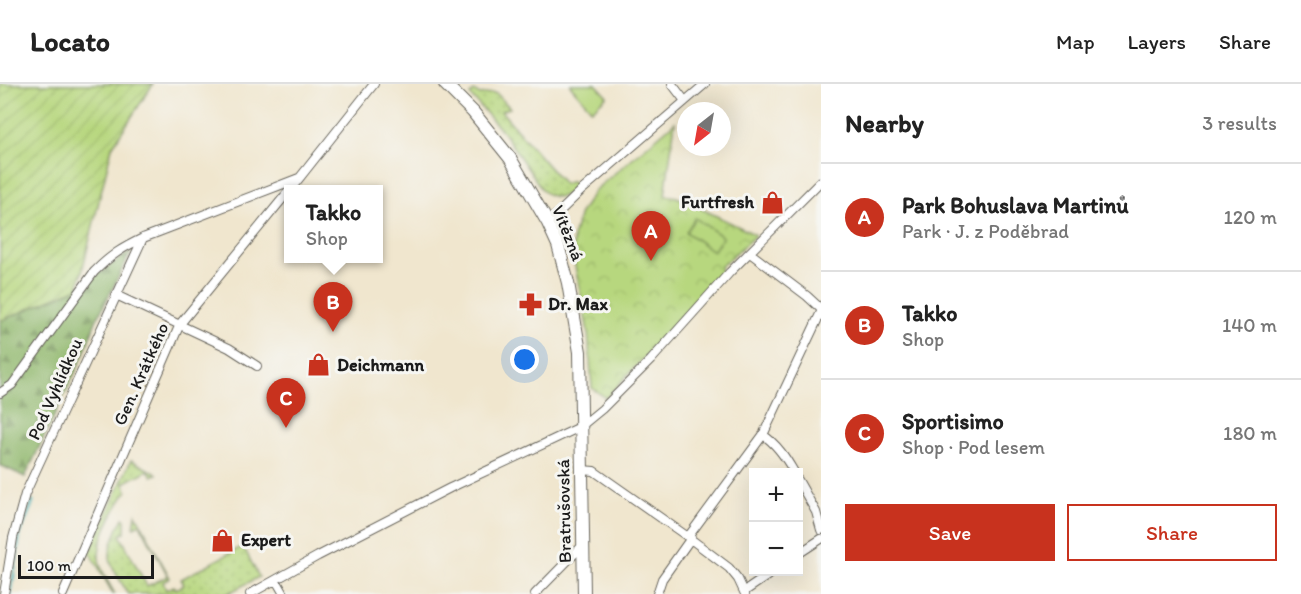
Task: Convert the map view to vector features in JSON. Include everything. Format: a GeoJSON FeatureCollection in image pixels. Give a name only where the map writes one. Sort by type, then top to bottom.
{"type":"FeatureCollection","features":[{"type":"Feature","properties":{"kind":"main road","name":"Vítězná"},"geometry":{"type":"LineString","coordinates":[[445,84],[473,112],[510,158],[548,223],[558,245],[568,283],[580,352],[580,427]]}},
{"type":"Feature","properties":{"kind":"main road","name":"Bratrušovská"},"geometry":{"type":"LineString","coordinates":[[580,427],[584,594]]}},
{"type":"Feature","properties":{"kind":"street","name":"Gen. Krátkého"},"geometry":{"type":"LineString","coordinates":[[294,185],[374,84]]}},
{"type":"Feature","properties":{"kind":"street"},"geometry":{"type":"LineString","coordinates":[[672,84],[685,101]]}},
{"type":"Feature","properties":{"kind":"street"},"geometry":{"type":"LineString","coordinates":[[548,223],[582,190],[705,84]]}},
{"type":"Feature","properties":{"kind":"street"},"geometry":{"type":"LineString","coordinates":[[0,393],[12,384],[94,272],[110,256],[143,238],[299,178]]}},
{"type":"Feature","properties":{"kind":"street"},"geometry":{"type":"LineString","coordinates":[[250,594],[450,488],[580,427],[602,409],[651,360],[730,272],[821,181]]}},
{"type":"Feature","properties":{"kind":"street","name":"Gen. Krátkého"},"geometry":{"type":"LineString","coordinates":[[63,594],[180,324],[284,197]]}},
{"type":"Feature","properties":{"kind":"street","name":"Pod Vyhlídkou"},"geometry":{"type":"LineString","coordinates":[[4,594],[13,538],[26,494],[143,238]]}},
{"type":"Feature","properties":{"kind":"street"},"geometry":{"type":"LineString","coordinates":[[657,594],[662,579],[689,537],[763,435],[821,310],[807,296],[750,253]]}},
{"type":"Feature","properties":{"kind":"street"},"geometry":{"type":"LineString","coordinates":[[116,295],[228,348],[257,366]]}},
{"type":"Feature","properties":{"kind":"street"},"geometry":{"type":"LineString","coordinates":[[763,435],[771,440],[791,468]]}},
{"type":"Feature","properties":{"kind":"street"},"geometry":{"type":"LineString","coordinates":[[582,470],[594,471],[689,537],[729,568],[745,592],[767,576]]}},
{"type":"Feature","properties":{"kind":"street"},"geometry":{"type":"LineString","coordinates":[[803,489],[816,512],[821,530]]}},
{"type":"Feature","properties":{"kind":"street"},"geometry":{"type":"LineString","coordinates":[[803,551],[821,539]]}},
{"type":"Feature","properties":{"kind":"street"},"geometry":{"type":"LineString","coordinates":[[536,594],[583,545]]}},
{"type":"Feature","properties":{"kind":"street"},"geometry":{"type":"LineString","coordinates":[[276,580],[284,594]]}},
{"type":"Feature","properties":{"kind":"green space"},"geometry":{"type":"Polygon","coordinates":[[[0,84],[153,84],[112,147],[78,288],[0,321],[0,84]]]}},
{"type":"Feature","properties":{"kind":"green space"},"geometry":{"type":"Polygon","coordinates":[[[571,84],[596,84],[607,96],[592,110],[571,84]]]}},
{"type":"Feature","properties":{"kind":"green space"},"geometry":{"type":"Polygon","coordinates":[[[474,91],[480,95],[497,94],[510,108],[501,111],[564,184],[572,181],[577,187],[561,197],[543,191],[503,132],[470,95],[474,91]]]}},
{"type":"Feature","properties":{"kind":"green space"},"geometry":{"type":"Polygon","coordinates":[[[675,122],[665,195],[677,197],[756,235],[720,267],[721,271],[704,294],[606,398],[592,388],[588,332],[573,256],[573,237],[580,213],[595,190],[675,122]]]}},
{"type":"Feature","properties":{"kind":"green space"},"geometry":{"type":"Polygon","coordinates":[[[695,218],[723,237],[713,251],[686,232],[695,218]]]}},
{"type":"Feature","properties":{"kind":"green space"},"geometry":{"type":"Polygon","coordinates":[[[132,250],[96,321],[83,356],[25,477],[0,465],[0,321],[78,288],[132,250]]]}},
{"type":"Feature","properties":{"kind":"green space"},"geometry":{"type":"Polygon","coordinates":[[[131,460],[157,474],[152,476],[148,470],[124,483],[127,491],[103,536],[100,546],[100,564],[115,594],[113,594],[89,553],[131,460]]]}},
{"type":"Feature","properties":{"kind":"green space"},"geometry":{"type":"Polygon","coordinates":[[[136,514],[170,578],[163,582],[166,590],[184,585],[181,579],[243,546],[259,577],[227,594],[128,594],[110,559],[112,544],[123,518],[125,532],[120,535],[147,586],[168,576],[140,524],[134,527],[136,514]]]}},
{"type":"Feature","properties":{"kind":"waterway"},"geometry":{"type":"LineString","coordinates":[[11,594],[20,534],[33,502]]}},
{"type":"Feature","properties":{"kind":"place","name":"Furtfresh"},"geometry":{"type":"Point","coordinates":[772,202]}},
{"type":"Feature","properties":{"kind":"place","name":"Park Bohuslava Martinů"},"geometry":{"type":"Point","coordinates":[651,261]}},
{"type":"Feature","properties":{"kind":"place","name":"Dr. Max"},"geometry":{"type":"Point","coordinates":[530,304]}},
{"type":"Feature","properties":{"kind":"place","name":"Takko"},"geometry":{"type":"Point","coordinates":[333,332]}},
{"type":"Feature","properties":{"kind":"place","name":"Deichmann"},"geometry":{"type":"Point","coordinates":[319,365]}},
{"type":"Feature","properties":{"kind":"place","name":"Sportisimo"},"geometry":{"type":"Point","coordinates":[286,428]}},
{"type":"Feature","properties":{"kind":"place","name":"Expert"},"geometry":{"type":"Point","coordinates":[223,540]}}]}
